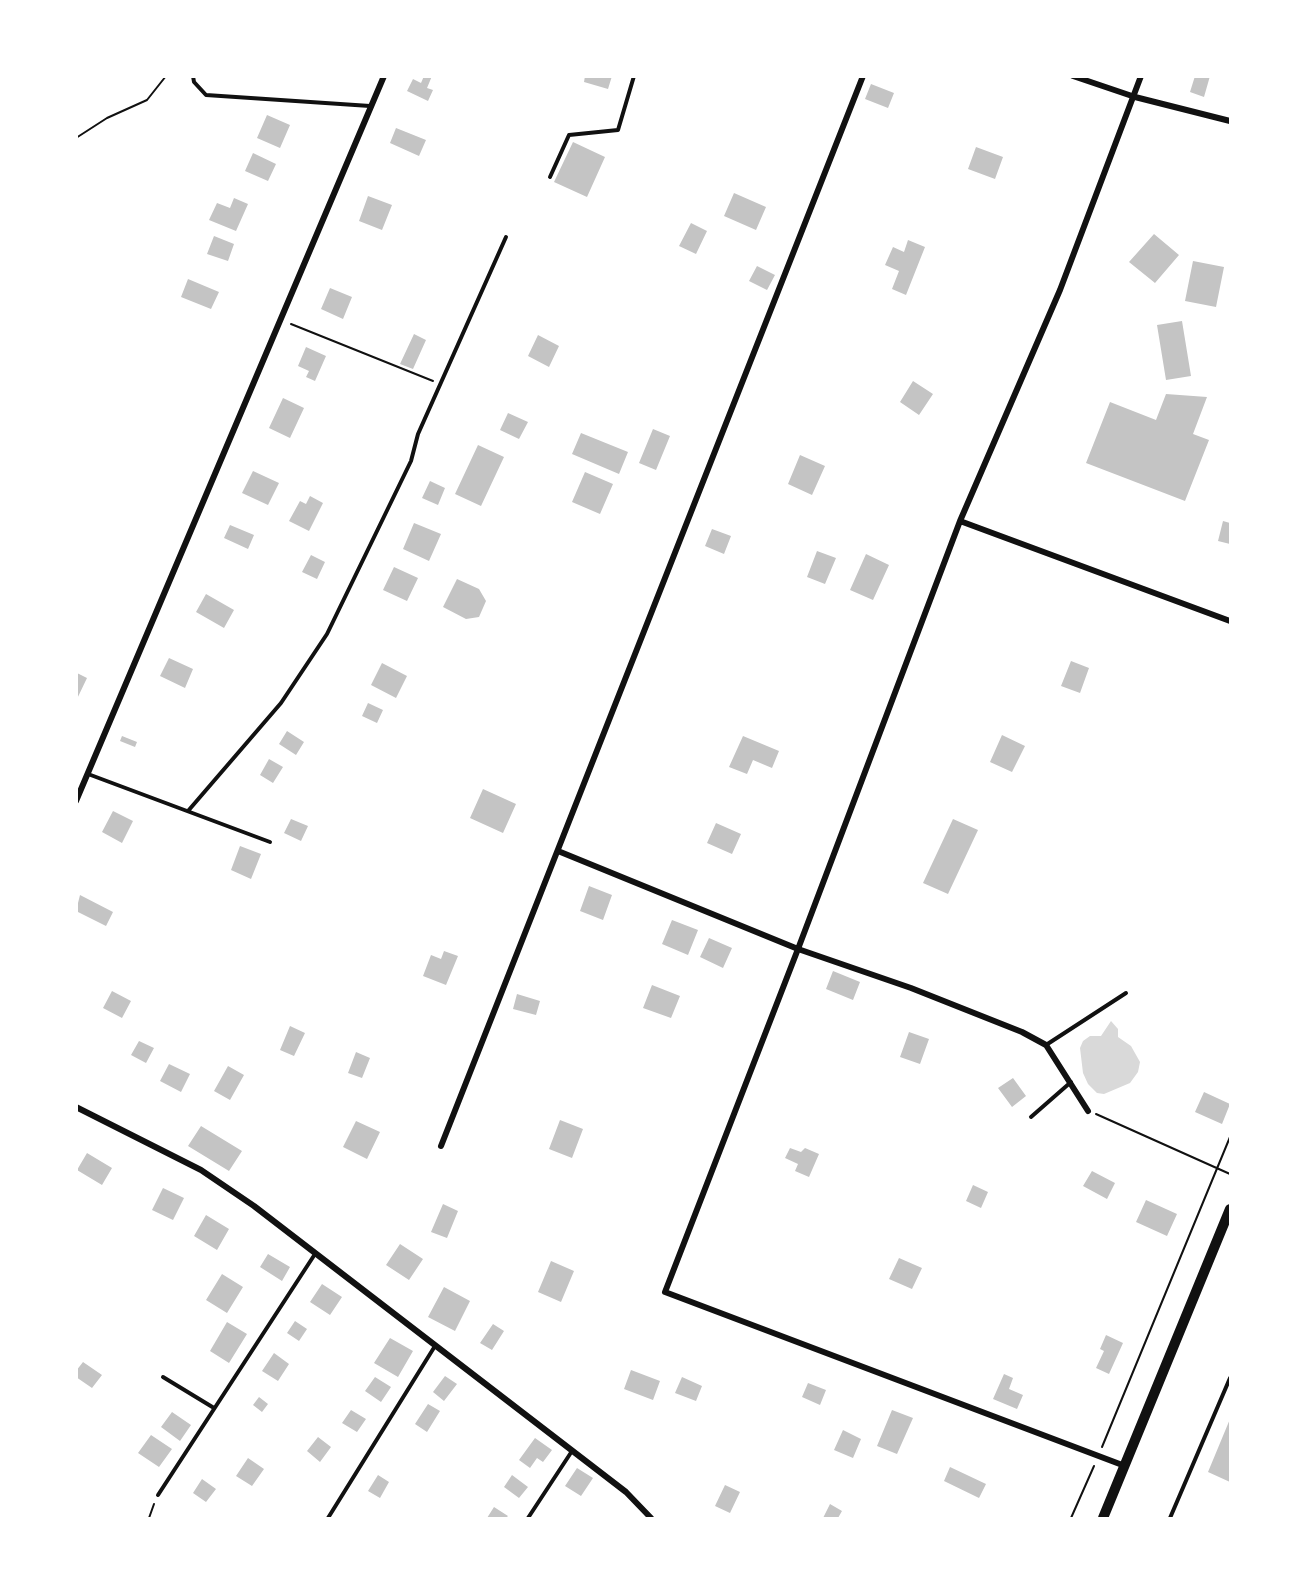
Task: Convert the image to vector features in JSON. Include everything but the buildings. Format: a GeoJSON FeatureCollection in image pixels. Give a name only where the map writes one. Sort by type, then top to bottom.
{"type":"FeatureCollection","features":[{"type":"Feature","properties":{"kind":"street"},"geometry":{"type":"LineString","coordinates":[[76,801],[384,76]]}},
{"type":"Feature","properties":{"kind":"street"},"geometry":{"type":"LineString","coordinates":[[441,1146],[864,76]]}},
{"type":"Feature","properties":{"kind":"street"},"geometry":{"type":"LineString","coordinates":[[1073,76],[1134,97],[1230,121]]}},
{"type":"Feature","properties":{"kind":"street"},"geometry":{"type":"LineString","coordinates":[[1125,1466],[664,1292],[798,950],[960,521],[1060,290],[1141,76]]}},
{"type":"Feature","properties":{"kind":"street"},"geometry":{"type":"LineString","coordinates":[[960,521],[1230,621]]}},
{"type":"Feature","properties":{"kind":"street"},"geometry":{"type":"LineString","coordinates":[[558,851],[798,950],[910,988],[1022,1032],[1046,1045],[1088,1111]]}},
{"type":"Feature","properties":{"kind":"street"},"geometry":{"type":"LineString","coordinates":[[76,1107],[201,1170],[254,1206],[573,1450],[626,1492],[651,1518]]}},
{"type":"Feature","properties":{"kind":"street"},"geometry":{"type":"LineString","coordinates":[[1103,1518],[1230,1209]]}},
{"type":"Feature","properties":{"kind":"lane"},"geometry":{"type":"LineString","coordinates":[[193,76],[194,82],[206,95],[370,106]]}},
{"type":"Feature","properties":{"kind":"lane"},"geometry":{"type":"LineString","coordinates":[[550,177],[569,135],[618,130],[634,76]]}},
{"type":"Feature","properties":{"kind":"lane"},"geometry":{"type":"LineString","coordinates":[[188,811],[281,703],[327,634],[411,461],[418,434],[506,237]]}},
{"type":"Feature","properties":{"kind":"lane"},"geometry":{"type":"LineString","coordinates":[[88,774],[270,842]]}},
{"type":"Feature","properties":{"kind":"lane"},"geometry":{"type":"LineString","coordinates":[[1046,1045],[1126,993]]}},
{"type":"Feature","properties":{"kind":"lane"},"geometry":{"type":"LineString","coordinates":[[1031,1117],[1071,1081]]}},
{"type":"Feature","properties":{"kind":"lane"},"geometry":{"type":"LineString","coordinates":[[158,1495],[315,1253]]}},
{"type":"Feature","properties":{"kind":"lane"},"geometry":{"type":"LineString","coordinates":[[328,1518],[435,1346]]}},
{"type":"Feature","properties":{"kind":"lane"},"geometry":{"type":"LineString","coordinates":[[163,1377],[214,1408]]}},
{"type":"Feature","properties":{"kind":"lane"},"geometry":{"type":"LineString","coordinates":[[1170,1518],[1230,1378]]}},
{"type":"Feature","properties":{"kind":"lane"},"geometry":{"type":"LineString","coordinates":[[528,1518],[573,1450]]}},
{"type":"Feature","properties":{"kind":"path"},"geometry":{"type":"LineString","coordinates":[[76,138],[107,118],[147,100],[166,76]]}},
{"type":"Feature","properties":{"kind":"path"},"geometry":{"type":"LineString","coordinates":[[280,320],[441,384]]}},
{"type":"Feature","properties":{"kind":"path"},"geometry":{"type":"LineString","coordinates":[[1088,1111],[1230,1174]]}},
{"type":"Feature","properties":{"kind":"path"},"geometry":{"type":"LineString","coordinates":[[1071,1518],[1230,1137]]}},
{"type":"Feature","properties":{"kind":"path"},"geometry":{"type":"LineString","coordinates":[[149,1518],[158,1495]]}},
{"type":"Feature","properties":{"kind":"shaded area"},"geometry":{"type":"Polygon","coordinates":[[[1111,1021],[1118,1029],[1118,1037],[1131,1046],[1140,1062],[1138,1072],[1130,1083],[1104,1094],[1097,1093],[1088,1084],[1083,1073],[1080,1048],[1083,1041],[1090,1036],[1101,1036],[1111,1021]]]}}]}
